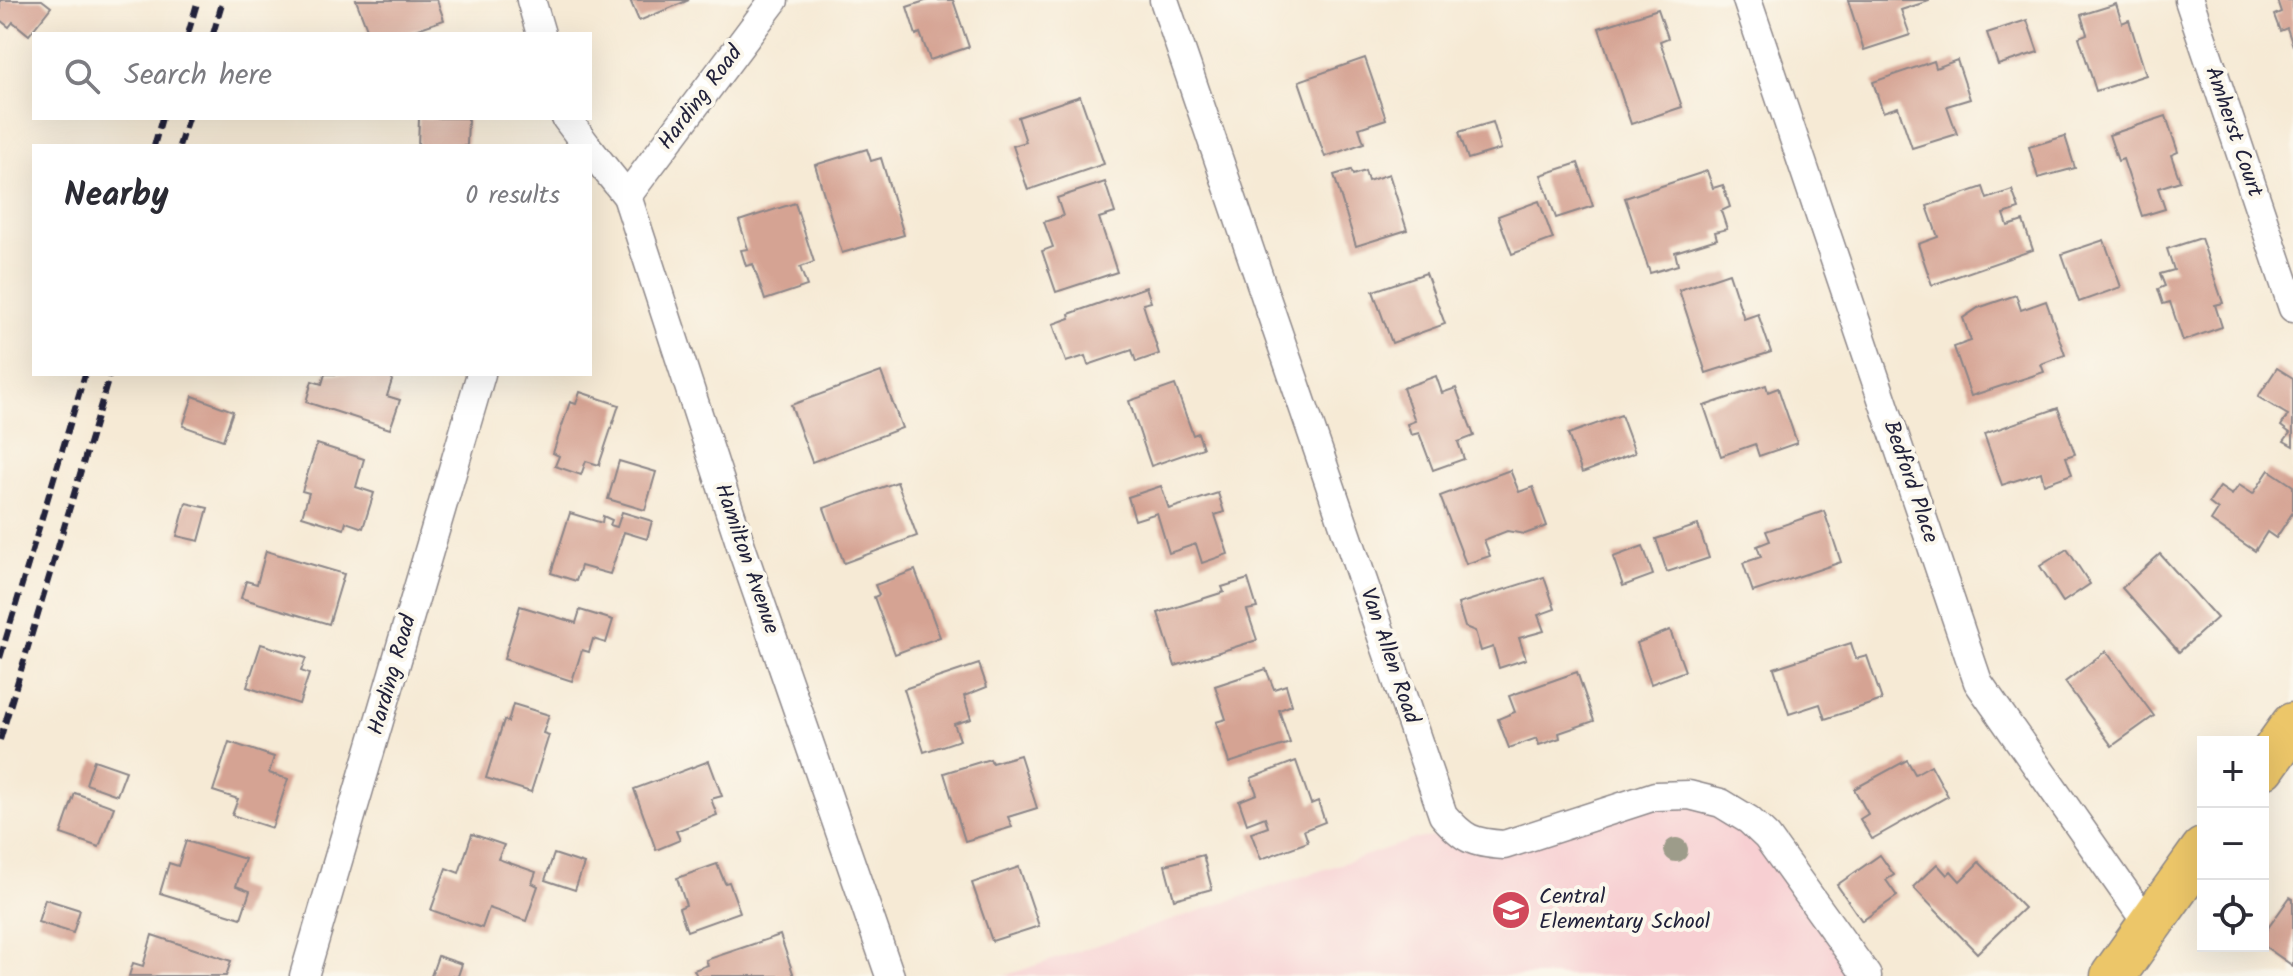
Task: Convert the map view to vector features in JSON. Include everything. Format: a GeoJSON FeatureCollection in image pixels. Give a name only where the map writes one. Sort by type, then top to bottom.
{"type":"FeatureCollection","features":[{"type":"Feature","properties":{"kind":"main road"},"geometry":{"type":"LineString","coordinates":[[2269,759],[2293,725]]}},
{"type":"Feature","properties":{"kind":"main road"},"geometry":{"type":"LineString","coordinates":[[2113,976],[2197,858]]}},
{"type":"Feature","properties":{"kind":"street"},"geometry":{"type":"LineString","coordinates":[[531,0],[540,32]]}},
{"type":"Feature","properties":{"kind":"street","name":"Harding Road"},"geometry":{"type":"LineString","coordinates":[[627,196],[774,0]]}},
{"type":"Feature","properties":{"kind":"street","name":"Van Allen Road"},"geometry":{"type":"LineString","coordinates":[[1164,0],[1443,815],[1459,834],[1481,843],[1504,845],[1655,796],[1689,795],[1721,803],[1749,820],[1767,837],[1867,976]]}},
{"type":"Feature","properties":{"kind":"street","name":"Bedford Place"},"geometry":{"type":"LineString","coordinates":[[1747,0],[1978,682],[2149,926]]}},
{"type":"Feature","properties":{"kind":"street","name":"Amherst Court"},"geometry":{"type":"LineString","coordinates":[[2189,0],[2293,308]]}},
{"type":"Feature","properties":{"kind":"street","name":"Hamilton Avenue"},"geometry":{"type":"LineString","coordinates":[[563,129],[583,144]]}},
{"type":"Feature","properties":{"kind":"street","name":"Hamilton Avenue"},"geometry":{"type":"LineString","coordinates":[[592,153],[627,196],[743,552],[890,976]]}},
{"type":"Feature","properties":{"kind":"street","name":"Harding Road"},"geometry":{"type":"LineString","coordinates":[[304,976],[480,376]]}},
{"type":"Feature","properties":{"kind":"shaded area","name":"Central Elementary School"},"geometry":{"type":"Polygon","coordinates":[[[1655,796],[1721,803],[1867,976],[1004,976],[1415,839],[1459,834],[1481,843],[1655,796]]]}},
{"type":"Feature","properties":{"kind":"building"},"geometry":{"type":"Polygon","coordinates":[[[0,0],[42,0],[51,7],[29,35],[13,22],[9,27],[0,20],[0,0]]]}},
{"type":"Feature","properties":{"kind":"building"},"geometry":{"type":"Polygon","coordinates":[[[356,0],[437,0],[444,20],[409,32],[368,32],[356,0]]]}},
{"type":"Feature","properties":{"kind":"building"},"geometry":{"type":"Polygon","coordinates":[[[630,0],[689,0],[639,21],[630,0]]]}},
{"type":"Feature","properties":{"kind":"building"},"geometry":{"type":"Polygon","coordinates":[[[928,0],[953,0],[969,47],[930,60],[920,33],[916,35],[907,7],[928,0]]]}},
{"type":"Feature","properties":{"kind":"building"},"geometry":{"type":"Polygon","coordinates":[[[1848,0],[1929,1],[1901,10],[1910,35],[1864,50],[1848,0]]]}},
{"type":"Feature","properties":{"kind":"building"},"geometry":{"type":"Polygon","coordinates":[[[2277,0],[2293,0],[2293,46],[2287,28],[2280,31],[2274,15],[2281,12],[2277,0]]]}},
{"type":"Feature","properties":{"kind":"building"},"geometry":{"type":"Polygon","coordinates":[[[2116,4],[2122,23],[2129,20],[2146,75],[2096,91],[2079,37],[2087,34],[2081,15],[2116,4]]]}},
{"type":"Feature","properties":{"kind":"building"},"geometry":{"type":"Polygon","coordinates":[[[1658,9],[1668,38],[1660,41],[1682,107],[1631,124],[1599,28],[1658,9]]]}},
{"type":"Feature","properties":{"kind":"building"},"geometry":{"type":"Polygon","coordinates":[[[2027,20],[2038,52],[1998,65],[1987,33],[2027,20]]]}},
{"type":"Feature","properties":{"kind":"building"},"geometry":{"type":"Polygon","coordinates":[[[1365,58],[1386,119],[1359,128],[1364,143],[1325,157],[1299,81],[1365,58]]]}},
{"type":"Feature","properties":{"kind":"building"},"geometry":{"type":"Polygon","coordinates":[[[1957,60],[1970,99],[1947,106],[1957,134],[1912,148],[1898,107],[1883,112],[1873,82],[1934,61],[1936,68],[1957,60]]]}},
{"type":"Feature","properties":{"kind":"building"},"geometry":{"type":"Polygon","coordinates":[[[1080,96],[1104,164],[1028,190],[1013,146],[1026,142],[1018,117],[1080,96]]]}},
{"type":"Feature","properties":{"kind":"building"},"geometry":{"type":"Polygon","coordinates":[[[2166,116],[2178,152],[2171,155],[2180,181],[2158,188],[2165,209],[2142,216],[2123,159],[2118,161],[2109,135],[2166,116]]]}},
{"type":"Feature","properties":{"kind":"building"},"geometry":{"type":"Polygon","coordinates":[[[419,120],[468,120],[467,144],[418,144],[419,120]]]}},
{"type":"Feature","properties":{"kind":"building"},"geometry":{"type":"Polygon","coordinates":[[[1493,122],[1501,149],[1468,159],[1459,132],[1493,122]]]}},
{"type":"Feature","properties":{"kind":"building"},"geometry":{"type":"Polygon","coordinates":[[[2065,136],[2075,168],[2038,178],[2029,147],[2065,136]]]}},
{"type":"Feature","properties":{"kind":"building"},"geometry":{"type":"Polygon","coordinates":[[[867,149],[871,161],[881,158],[904,235],[842,253],[815,165],[867,149]]]}},
{"type":"Feature","properties":{"kind":"building"},"geometry":{"type":"Polygon","coordinates":[[[1578,163],[1593,206],[1556,218],[1541,175],[1578,163]]]}},
{"type":"Feature","properties":{"kind":"building"},"geometry":{"type":"Polygon","coordinates":[[[1351,170],[1353,175],[1365,171],[1368,181],[1389,174],[1407,230],[1356,246],[1334,175],[1351,170]]]}},
{"type":"Feature","properties":{"kind":"building"},"geometry":{"type":"Polygon","coordinates":[[[1707,171],[1713,188],[1723,185],[1730,207],[1721,211],[1727,229],[1715,232],[1717,239],[1675,252],[1678,265],[1650,273],[1625,198],[1707,171]]]}},
{"type":"Feature","properties":{"kind":"building"},"geometry":{"type":"Polygon","coordinates":[[[1105,182],[1115,213],[1099,218],[1117,272],[1056,292],[1042,251],[1053,247],[1044,222],[1063,216],[1057,198],[1105,182]]]}},
{"type":"Feature","properties":{"kind":"building"},"geometry":{"type":"Polygon","coordinates":[[[1983,187],[1987,199],[2012,190],[2019,209],[2004,214],[2008,226],[2023,221],[2033,250],[1932,285],[1918,244],[1938,237],[1927,206],[1983,187]]]}},
{"type":"Feature","properties":{"kind":"building"},"geometry":{"type":"Polygon","coordinates":[[[1539,201],[1553,239],[1512,254],[1498,216],[1539,201]]]}},
{"type":"Feature","properties":{"kind":"building"},"geometry":{"type":"Polygon","coordinates":[[[795,203],[814,262],[800,267],[807,286],[765,300],[753,264],[746,266],[741,250],[748,249],[739,221],[795,203]]]}},
{"type":"Feature","properties":{"kind":"building"},"geometry":{"type":"Polygon","coordinates":[[[2201,238],[2223,303],[2215,305],[2222,327],[2183,341],[2170,302],[2163,304],[2158,289],[2165,286],[2160,274],[2174,270],[2167,249],[2201,238]]]}},
{"type":"Feature","properties":{"kind":"building"},"geometry":{"type":"Polygon","coordinates":[[[2104,240],[2121,287],[2079,302],[2062,254],[2104,240]]]}},
{"type":"Feature","properties":{"kind":"building"},"geometry":{"type":"Polygon","coordinates":[[[1426,273],[1445,324],[1392,343],[1373,291],[1426,273]]]}},
{"type":"Feature","properties":{"kind":"building"},"geometry":{"type":"Polygon","coordinates":[[[1729,273],[1744,319],[1758,314],[1771,352],[1706,373],[1679,290],[1729,273]]]}},
{"type":"Feature","properties":{"kind":"building"},"geometry":{"type":"Polygon","coordinates":[[[1146,287],[1151,302],[1143,304],[1159,354],[1136,362],[1132,350],[1088,365],[1085,356],[1066,362],[1053,324],[1070,318],[1069,314],[1146,287]]]}},
{"type":"Feature","properties":{"kind":"building"},"geometry":{"type":"Polygon","coordinates":[[[2016,295],[2021,310],[2046,301],[2065,355],[2041,364],[2044,372],[1971,396],[1954,347],[1971,341],[1963,318],[1978,308],[2016,295]]]}},
{"type":"Feature","properties":{"kind":"building"},"geometry":{"type":"Polygon","coordinates":[[[2277,368],[2293,378],[2293,446],[2284,441],[2290,433],[2281,426],[2288,415],[2258,397],[2277,368]]]}},
{"type":"Feature","properties":{"kind":"building"},"geometry":{"type":"Polygon","coordinates":[[[881,372],[902,428],[812,462],[791,405],[881,372]]]}},
{"type":"Feature","properties":{"kind":"building"},"geometry":{"type":"Polygon","coordinates":[[[324,376],[393,376],[387,396],[400,400],[390,429],[306,402],[312,381],[322,384],[324,376]]]}},
{"type":"Feature","properties":{"kind":"building"},"geometry":{"type":"Polygon","coordinates":[[[1436,376],[1442,393],[1456,388],[1474,436],[1458,442],[1464,459],[1433,470],[1419,433],[1411,435],[1407,424],[1415,421],[1403,388],[1436,376]]]}},
{"type":"Feature","properties":{"kind":"building"},"geometry":{"type":"Polygon","coordinates":[[[1175,385],[1193,435],[1198,433],[1203,448],[1151,466],[1129,401],[1175,385]]]}},
{"type":"Feature","properties":{"kind":"building"},"geometry":{"type":"Polygon","coordinates":[[[1766,385],[1768,392],[1778,388],[1797,443],[1759,456],[1755,444],[1721,456],[1704,406],[1766,385]]]}},
{"type":"Feature","properties":{"kind":"building"},"geometry":{"type":"Polygon","coordinates":[[[580,392],[619,405],[599,465],[586,461],[581,475],[555,466],[559,456],[553,453],[570,402],[576,404],[580,392]]]}},
{"type":"Feature","properties":{"kind":"building"},"geometry":{"type":"Polygon","coordinates":[[[193,396],[233,411],[223,440],[183,426],[193,396]]]}},
{"type":"Feature","properties":{"kind":"building"},"geometry":{"type":"Polygon","coordinates":[[[2058,408],[2075,454],[2066,457],[2072,474],[2044,484],[2041,472],[2002,485],[1984,434],[2058,408]]]}},
{"type":"Feature","properties":{"kind":"building"},"geometry":{"type":"Polygon","coordinates":[[[1621,415],[1635,453],[1582,473],[1568,434],[1621,415]]]}},
{"type":"Feature","properties":{"kind":"building"},"geometry":{"type":"Polygon","coordinates":[[[317,444],[364,459],[356,487],[374,493],[363,528],[346,522],[344,529],[302,516],[309,493],[302,491],[317,444]]]}},
{"type":"Feature","properties":{"kind":"building"},"geometry":{"type":"Polygon","coordinates":[[[619,461],[656,472],[645,510],[608,499],[619,461]]]}},
{"type":"Feature","properties":{"kind":"building"},"geometry":{"type":"Polygon","coordinates":[[[1510,470],[1519,492],[1533,487],[1547,526],[1525,534],[1507,531],[1484,540],[1490,556],[1466,564],[1440,496],[1510,470]]]}},
{"type":"Feature","properties":{"kind":"building"},"geometry":{"type":"Polygon","coordinates":[[[2269,470],[2293,486],[2293,512],[2276,538],[2267,532],[2255,551],[2211,521],[2218,510],[2209,503],[2220,487],[2232,495],[2239,485],[2253,494],[2269,470]]]}},
{"type":"Feature","properties":{"kind":"building"},"geometry":{"type":"Polygon","coordinates":[[[897,482],[917,536],[844,563],[824,508],[897,482]]]}},
{"type":"Feature","properties":{"kind":"building"},"geometry":{"type":"Polygon","coordinates":[[[1161,486],[1169,509],[1218,493],[1224,512],[1215,515],[1228,554],[1202,563],[1196,544],[1169,553],[1157,513],[1135,520],[1128,497],[1161,486]]]}},
{"type":"Feature","properties":{"kind":"building"},"geometry":{"type":"Polygon","coordinates":[[[186,503],[208,508],[199,541],[177,536],[186,503]]]}},
{"type":"Feature","properties":{"kind":"building"},"geometry":{"type":"Polygon","coordinates":[[[1824,511],[1841,562],[1753,592],[1743,563],[1761,557],[1757,546],[1770,541],[1766,531],[1824,511]]]}},
{"type":"Feature","properties":{"kind":"building"},"geometry":{"type":"Polygon","coordinates":[[[622,512],[652,521],[647,539],[624,532],[610,574],[581,566],[576,581],[551,573],[570,513],[602,523],[603,516],[612,520],[610,525],[617,527],[622,512]]]}},
{"type":"Feature","properties":{"kind":"building"},"geometry":{"type":"Polygon","coordinates":[[[1698,525],[1709,558],[1667,572],[1656,539],[1698,525]]]}},
{"type":"Feature","properties":{"kind":"building"},"geometry":{"type":"Polygon","coordinates":[[[1643,546],[1653,575],[1623,586],[1613,557],[1643,546]]]}},
{"type":"Feature","properties":{"kind":"building"},"geometry":{"type":"Polygon","coordinates":[[[2067,549],[2090,584],[2063,602],[2040,566],[2067,549]]]}},
{"type":"Feature","properties":{"kind":"building"},"geometry":{"type":"Polygon","coordinates":[[[266,551],[344,574],[329,624],[241,598],[246,581],[257,584],[266,551]]]}},
{"type":"Feature","properties":{"kind":"building"},"geometry":{"type":"Polygon","coordinates":[[[2160,554],[2217,618],[2179,652],[2122,588],[2160,554]]]}},
{"type":"Feature","properties":{"kind":"building"},"geometry":{"type":"Polygon","coordinates":[[[915,570],[940,637],[895,654],[874,597],[879,595],[875,585],[915,570]]]}},
{"type":"Feature","properties":{"kind":"building"},"geometry":{"type":"Polygon","coordinates":[[[1544,577],[1555,609],[1538,615],[1544,631],[1519,638],[1526,659],[1499,668],[1493,647],[1481,651],[1475,631],[1465,627],[1458,604],[1544,577]]]}},
{"type":"Feature","properties":{"kind":"building"},"geometry":{"type":"Polygon","coordinates":[[[1248,579],[1257,608],[1247,610],[1257,640],[1175,666],[1158,613],[1224,592],[1222,587],[1248,579]]]}},
{"type":"Feature","properties":{"kind":"building"},"geometry":{"type":"Polygon","coordinates":[[[520,606],[576,623],[580,610],[613,620],[606,643],[593,639],[589,652],[582,650],[572,681],[504,659],[520,606]]]}},
{"type":"Feature","properties":{"kind":"building"},"geometry":{"type":"Polygon","coordinates":[[[1670,630],[1685,671],[1651,684],[1637,643],[1670,630]]]}},
{"type":"Feature","properties":{"kind":"building"},"geometry":{"type":"Polygon","coordinates":[[[1851,643],[1856,659],[1867,656],[1882,700],[1825,719],[1820,704],[1789,714],[1774,668],[1851,643]]]}},
{"type":"Feature","properties":{"kind":"building"},"geometry":{"type":"Polygon","coordinates":[[[261,644],[306,658],[301,671],[309,674],[299,704],[247,687],[261,644]]]}},
{"type":"Feature","properties":{"kind":"building"},"geometry":{"type":"Polygon","coordinates":[[[2106,651],[2154,716],[2112,746],[2065,682],[2106,651]]]}},
{"type":"Feature","properties":{"kind":"building"},"geometry":{"type":"Polygon","coordinates":[[[979,664],[987,687],[964,696],[971,719],[954,724],[960,740],[924,752],[904,689],[979,664]]]}},
{"type":"Feature","properties":{"kind":"building"},"geometry":{"type":"Polygon","coordinates":[[[1266,669],[1274,689],[1286,685],[1292,705],[1279,710],[1290,743],[1229,763],[1216,722],[1226,719],[1215,686],[1266,669]]]}},
{"type":"Feature","properties":{"kind":"building"},"geometry":{"type":"Polygon","coordinates":[[[1577,672],[1594,721],[1559,733],[1560,738],[1539,745],[1537,738],[1509,748],[1498,719],[1515,712],[1509,696],[1577,672]]]}},
{"type":"Feature","properties":{"kind":"building"},"geometry":{"type":"Polygon","coordinates":[[[513,704],[549,715],[543,733],[549,735],[531,792],[486,778],[504,720],[508,722],[513,704]]]}},
{"type":"Feature","properties":{"kind":"building"},"geometry":{"type":"Polygon","coordinates":[[[229,742],[274,757],[269,773],[288,779],[272,828],[232,815],[238,799],[213,791],[229,742]]]}},
{"type":"Feature","properties":{"kind":"building"},"geometry":{"type":"Polygon","coordinates":[[[1020,755],[1037,808],[1008,817],[1012,827],[965,841],[944,773],[990,759],[992,763],[1020,755]]]}},
{"type":"Feature","properties":{"kind":"building"},"geometry":{"type":"Polygon","coordinates":[[[94,760],[126,771],[117,795],[86,784],[94,760]]]}},
{"type":"Feature","properties":{"kind":"building"},"geometry":{"type":"Polygon","coordinates":[[[1907,760],[1915,774],[1931,765],[1948,796],[1872,839],[1860,819],[1868,814],[1854,789],[1907,760]]]}},
{"type":"Feature","properties":{"kind":"building"},"geometry":{"type":"Polygon","coordinates":[[[709,761],[722,796],[711,799],[717,815],[676,831],[680,840],[656,850],[634,789],[709,761]]]}},
{"type":"Feature","properties":{"kind":"building"},"geometry":{"type":"Polygon","coordinates":[[[1296,761],[1311,804],[1318,801],[1325,822],[1304,830],[1308,842],[1261,859],[1251,833],[1268,827],[1265,817],[1247,824],[1239,801],[1257,794],[1251,778],[1296,761]]]}},
{"type":"Feature","properties":{"kind":"building"},"geometry":{"type":"Polygon","coordinates":[[[75,793],[114,807],[99,847],[61,834],[75,793]]]}},
{"type":"Feature","properties":{"kind":"building"},"geometry":{"type":"Polygon","coordinates":[[[472,834],[504,845],[498,859],[536,872],[532,883],[538,886],[526,921],[489,908],[482,928],[431,910],[446,868],[459,873],[472,834]]]}},
{"type":"Feature","properties":{"kind":"building"},"geometry":{"type":"Polygon","coordinates":[[[186,841],[245,859],[236,886],[250,891],[241,918],[160,893],[169,863],[178,866],[186,841]]]}},
{"type":"Feature","properties":{"kind":"building"},"geometry":{"type":"Polygon","coordinates":[[[554,854],[584,864],[575,890],[545,880],[554,854]]]}},
{"type":"Feature","properties":{"kind":"building"},"geometry":{"type":"Polygon","coordinates":[[[1203,855],[1212,889],[1174,899],[1165,865],[1203,855]]]}},
{"type":"Feature","properties":{"kind":"building"},"geometry":{"type":"Polygon","coordinates":[[[1880,855],[1894,875],[1886,880],[1897,896],[1862,921],[1837,885],[1880,855]]]}},
{"type":"Feature","properties":{"kind":"building"},"geometry":{"type":"Polygon","coordinates":[[[1979,862],[2024,908],[1977,953],[1913,887],[1937,864],[1947,875],[1951,871],[1960,881],[1979,862]]]}},
{"type":"Feature","properties":{"kind":"building"},"geometry":{"type":"Polygon","coordinates":[[[717,864],[725,883],[729,882],[740,912],[687,931],[679,908],[686,905],[677,878],[717,864]]]}},
{"type":"Feature","properties":{"kind":"building"},"geometry":{"type":"Polygon","coordinates":[[[1019,867],[1039,926],[992,941],[972,883],[1019,867]]]}},
{"type":"Feature","properties":{"kind":"building"},"geometry":{"type":"Polygon","coordinates":[[[2290,897],[2293,899],[2293,966],[2269,949],[2269,927],[2290,897]]]}},
{"type":"Feature","properties":{"kind":"building"},"geometry":{"type":"Polygon","coordinates":[[[45,899],[80,910],[73,933],[38,922],[45,899]]]}},
{"type":"Feature","properties":{"kind":"building"},"geometry":{"type":"Polygon","coordinates":[[[152,935],[231,961],[226,976],[129,976],[133,963],[143,966],[152,935]]]}},
{"type":"Feature","properties":{"kind":"building"},"geometry":{"type":"Polygon","coordinates":[[[780,935],[794,976],[697,976],[694,970],[708,965],[706,960],[780,935]]]}},
{"type":"Feature","properties":{"kind":"building"},"geometry":{"type":"Polygon","coordinates":[[[438,956],[462,964],[458,976],[431,976],[438,956]]]}},
{"type":"Feature","properties":{"kind":"railway"},"geometry":{"type":"LineString","coordinates":[[189,32],[198,0]]}},
{"type":"Feature","properties":{"kind":"railway"},"geometry":{"type":"LineString","coordinates":[[214,32],[223,0]]}},
{"type":"Feature","properties":{"kind":"railway"},"geometry":{"type":"LineString","coordinates":[[155,144],[161,120]]}},
{"type":"Feature","properties":{"kind":"railway"},"geometry":{"type":"LineString","coordinates":[[180,144],[187,120]]}},
{"type":"Feature","properties":{"kind":"railway"},"geometry":{"type":"LineString","coordinates":[[0,658],[84,376]]}},
{"type":"Feature","properties":{"kind":"railway"},"geometry":{"type":"LineString","coordinates":[[0,740],[109,376]]}},
{"type":"Feature","properties":{"kind":"place","name":"Central Elementary School"},"geometry":{"type":"Point","coordinates":[1511,910]}}]}
